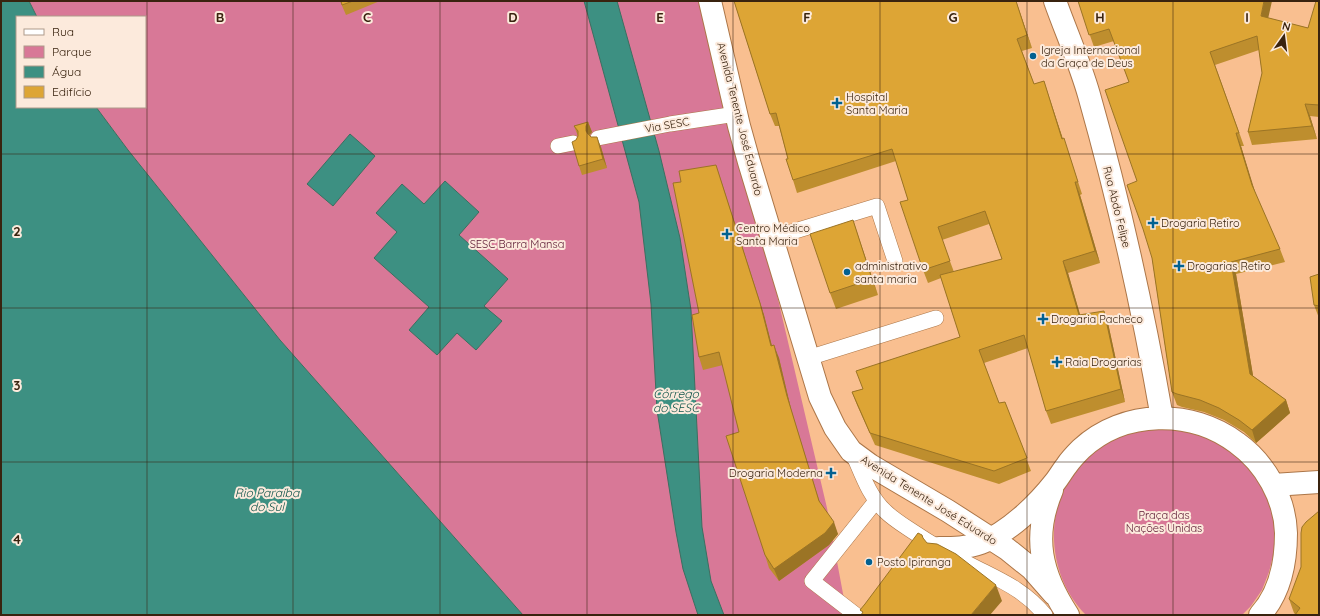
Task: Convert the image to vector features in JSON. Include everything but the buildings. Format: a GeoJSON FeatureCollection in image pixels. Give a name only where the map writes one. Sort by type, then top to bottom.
{"type":"FeatureCollection","features":[{"type":"Feature","properties":{"kind":"main road","name":"Avenida Tenente José Eduardo"},"geometry":{"type":"LineString","coordinates":[[710,1],[736,114],[749,162],[820,397],[835,428],[851,451],[870,465],[948,511],[1020,559],[1032,569],[1054,594]]}},
{"type":"Feature","properties":{"kind":"main road","name":"Rua Abdo Felipe"},"geometry":{"type":"LineString","coordinates":[[1055,1],[1089,94],[1121,222],[1152,358],[1162,418]]}},
{"type":"Feature","properties":{"kind":"main road"},"geometry":{"type":"LineString","coordinates":[[939,548],[968,546],[991,539],[1023,517],[1056,482],[1068,464],[1083,448],[1100,435],[1119,426],[1133,422],[1162,418],[1185,420],[1207,426],[1227,436],[1245,449],[1261,466],[1273,485],[1281,506],[1286,528],[1286,550],[1282,572],[1274,593],[1260,615]]}},
{"type":"Feature","properties":{"kind":"main road"},"geometry":{"type":"LineString","coordinates":[[1056,482],[1044,512],[1041,544],[1047,576],[1054,594],[1068,615]]}},
{"type":"Feature","properties":{"kind":"main road"},"geometry":{"type":"LineString","coordinates":[[1273,485],[1319,482]]}},
{"type":"Feature","properties":{"kind":"lane","name":"Via SESC"},"geometry":{"type":"LineString","coordinates":[[598,138],[670,124],[736,114]]}},
{"type":"Feature","properties":{"kind":"lane"},"geometry":{"type":"LineString","coordinates":[[558,146],[573,143]]}},
{"type":"Feature","properties":{"kind":"lane"},"geometry":{"type":"LineString","coordinates":[[772,238],[877,206],[895,260]]}},
{"type":"Feature","properties":{"kind":"lane"},"geometry":{"type":"LineString","coordinates":[[808,358],[936,318]]}},
{"type":"Feature","properties":{"kind":"lane"},"geometry":{"type":"LineString","coordinates":[[851,451],[870,492],[876,501],[885,512],[897,521],[916,542],[939,548],[1020,590],[1033,601],[1045,615]]}},
{"type":"Feature","properties":{"kind":"lane"},"geometry":{"type":"LineString","coordinates":[[863,613],[812,581],[876,501]]}},
{"type":"Feature","properties":{"kind":"green space","name":"SESC Barra Mansa"},"geometry":{"type":"Polygon","coordinates":[[[29,1],[708,1],[827,508],[847,615],[523,615],[280,340],[128,150],[97,108],[146,108],[146,16],[36,16],[29,1]]]}},
{"type":"Feature","properties":{"kind":"green space","name":"Praça das Nações Unidas"},"geometry":{"type":"Polygon","coordinates":[[[1152,428],[1192,431],[1228,448],[1256,476],[1266,494],[1272,512],[1275,532],[1274,552],[1269,572],[1262,590],[1251,606],[1242,615],[1086,615],[1071,596],[1061,575],[1055,552],[1054,528],[1058,505],[1066,484],[1080,464],[1098,448],[1131,433],[1152,428]]]}},
{"type":"Feature","properties":{"kind":"water","name":"Rio Paraíba do Sul"},"geometry":{"type":"Polygon","coordinates":[[[1,1],[29,1],[36,16],[16,16],[16,108],[97,108],[128,150],[280,340],[523,615],[1,615],[1,1]]]}},
{"type":"Feature","properties":{"kind":"water","name":"Córrego do SESC"},"geometry":{"type":"Polygon","coordinates":[[[584,1],[617,1],[659,151],[680,238],[691,310],[702,527],[711,581],[724,615],[698,615],[683,569],[657,410],[651,304],[639,202],[584,1]]]}},
{"type":"Feature","properties":{"kind":"water"},"geometry":{"type":"Polygon","coordinates":[[[350,134],[375,156],[333,206],[307,184],[350,134]]]}},
{"type":"Feature","properties":{"kind":"water"},"geometry":{"type":"Polygon","coordinates":[[[445,181],[479,212],[459,235],[508,279],[484,306],[502,321],[476,350],[457,333],[437,355],[409,330],[429,307],[374,258],[397,232],[376,213],[402,184],[424,204],[445,181]]]}},
{"type":"Feature","properties":{"kind":"place","name":"Igreja Internacional da Graça de Deus"},"geometry":{"type":"Point","coordinates":[1033,56]}},
{"type":"Feature","properties":{"kind":"place","name":"Hospital Santa Maria"},"geometry":{"type":"Point","coordinates":[837,103]}},
{"type":"Feature","properties":{"kind":"place","name":"Drogaria Retiro"},"geometry":{"type":"Point","coordinates":[1153,223]}},
{"type":"Feature","properties":{"kind":"place","name":"Centro Médico Santa Maria"},"geometry":{"type":"Point","coordinates":[727,234]}},
{"type":"Feature","properties":{"kind":"place","name":"Drogarias Retiro"},"geometry":{"type":"Point","coordinates":[1179,266]}},
{"type":"Feature","properties":{"kind":"place","name":"administrativo santa maria"},"geometry":{"type":"Point","coordinates":[847,272]}},
{"type":"Feature","properties":{"kind":"place","name":"Drogaria Pacheco"},"geometry":{"type":"Point","coordinates":[1043,319]}},
{"type":"Feature","properties":{"kind":"place","name":"Raia Drogarias"},"geometry":{"type":"Point","coordinates":[1057,362]}},
{"type":"Feature","properties":{"kind":"place","name":"Drogaria Moderna"},"geometry":{"type":"Point","coordinates":[831,473]}},
{"type":"Feature","properties":{"kind":"place","name":"Posto Ipiranga"},"geometry":{"type":"Point","coordinates":[869,562]}}]}
